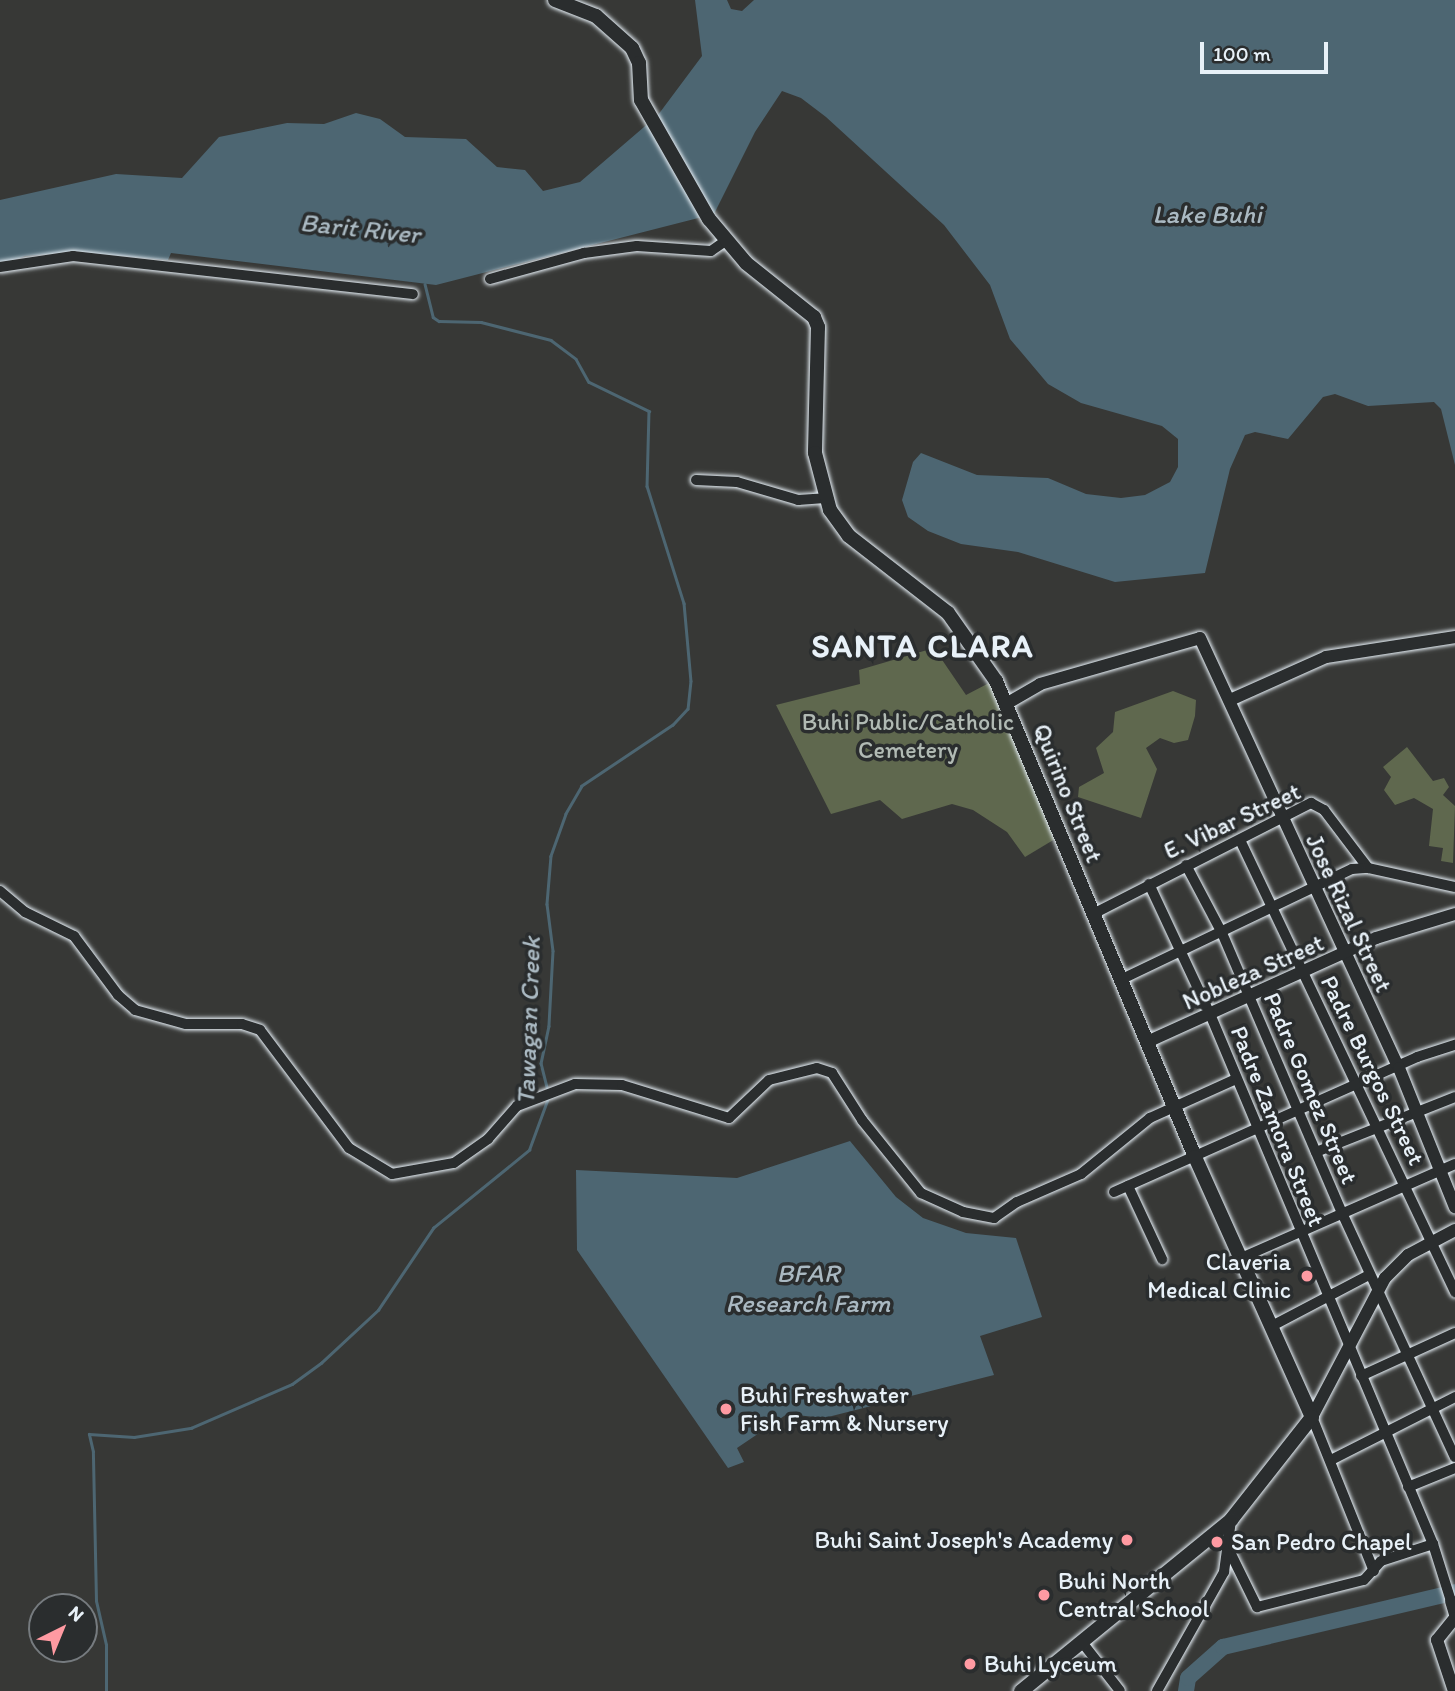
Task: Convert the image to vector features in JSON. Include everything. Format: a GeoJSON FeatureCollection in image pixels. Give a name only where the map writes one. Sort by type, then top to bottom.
{"type":"FeatureCollection","features":[{"type":"Feature","properties":{"kind":"main road","name":"Quirino Street"},"geometry":{"type":"LineString","coordinates":[[555,0],[596,16],[632,48],[639,63],[641,100],[709,219],[746,263],[814,317],[818,327],[815,453],[825,498],[834,519],[849,536],[956,621],[982,658],[1006,704],[1195,1157],[1312,1417]]}},
{"type":"Feature","properties":{"kind":"main road"},"geometry":{"type":"LineString","coordinates":[[1021,1691],[1231,1520],[1312,1417]]}},
{"type":"Feature","properties":{"kind":"street"},"geometry":{"type":"LineString","coordinates":[[490,279],[584,253],[637,246],[710,251],[727,240]]}},
{"type":"Feature","properties":{"kind":"street"},"geometry":{"type":"LineString","coordinates":[[0,267],[73,256],[413,294]]}},
{"type":"Feature","properties":{"kind":"street"},"geometry":{"type":"LineString","coordinates":[[696,480],[737,482],[798,500],[825,498]]}},
{"type":"Feature","properties":{"kind":"street"},"geometry":{"type":"LineString","coordinates":[[1230,700],[1326,657],[1455,637]]}},
{"type":"Feature","properties":{"kind":"street","name":"Jose Rizal Street"},"geometry":{"type":"LineString","coordinates":[[1006,704],[1041,684],[1200,638],[1399,1068],[1455,1208]]}},
{"type":"Feature","properties":{"kind":"street","name":"E. Vibar Street"},"geometry":{"type":"LineString","coordinates":[[1093,914],[1308,804],[1319,805],[1368,868]]}},
{"type":"Feature","properties":{"kind":"street","name":"Padre Burgos Street"},"geometry":{"type":"LineString","coordinates":[[1240,840],[1455,1292]]}},
{"type":"Feature","properties":{"kind":"street","name":"Padre Gomez Street"},"geometry":{"type":"LineString","coordinates":[[1186,865],[1222,933],[1369,1275],[1409,1353],[1455,1457]]}},
{"type":"Feature","properties":{"kind":"street"},"geometry":{"type":"LineString","coordinates":[[1120,980],[1275,909],[1343,872],[1368,868],[1455,887]]}},
{"type":"Feature","properties":{"kind":"street","name":"Padre Zamora Street"},"geometry":{"type":"LineString","coordinates":[[1149,884],[1210,1014],[1347,1347],[1433,1544],[1451,1601]]}},
{"type":"Feature","properties":{"kind":"street"},"geometry":{"type":"LineString","coordinates":[[0,891],[25,912],[79,939],[118,995],[135,1010],[186,1024],[242,1024],[260,1030],[349,1148],[387,1172],[408,1173],[454,1163],[494,1133],[517,1106],[537,1096],[575,1084],[617,1084],[729,1118],[769,1080],[827,1070],[921,1193],[986,1218],[999,1217],[1017,1202],[1081,1174],[1150,1118],[1236,1079]]}},
{"type":"Feature","properties":{"kind":"street","name":"Nobleza Street"},"geometry":{"type":"LineString","coordinates":[[1147,1042],[1395,931],[1455,914]]}},
{"type":"Feature","properties":{"kind":"street"},"geometry":{"type":"LineString","coordinates":[[1114,1192],[1399,1068],[1417,1057],[1455,1045]]}},
{"type":"Feature","properties":{"kind":"street"},"geometry":{"type":"LineString","coordinates":[[1316,1152],[1455,1097]]}},
{"type":"Feature","properties":{"kind":"street"},"geometry":{"type":"LineString","coordinates":[[1241,1258],[1455,1164]]}},
{"type":"Feature","properties":{"kind":"street"},"geometry":{"type":"LineString","coordinates":[[1128,1186],[1162,1259]]}},
{"type":"Feature","properties":{"kind":"street"},"geometry":{"type":"LineString","coordinates":[[1374,1571],[1312,1417],[1376,1290],[1402,1260],[1455,1230]]}},
{"type":"Feature","properties":{"kind":"street"},"geometry":{"type":"LineString","coordinates":[[1270,1327],[1369,1275]]}},
{"type":"Feature","properties":{"kind":"street"},"geometry":{"type":"LineString","coordinates":[[1361,1376],[1455,1333]]}},
{"type":"Feature","properties":{"kind":"street"},"geometry":{"type":"LineString","coordinates":[[1331,1460],[1385,1430],[1455,1397]]}},
{"type":"Feature","properties":{"kind":"street"},"geometry":{"type":"LineString","coordinates":[[1408,1487],[1455,1468]]}},
{"type":"Feature","properties":{"kind":"street"},"geometry":{"type":"LineString","coordinates":[[1157,1691],[1213,1596],[1224,1572],[1231,1520]]}},
{"type":"Feature","properties":{"kind":"street"},"geometry":{"type":"LineString","coordinates":[[1228,1548],[1257,1607],[1364,1580],[1381,1561],[1433,1544]]}},
{"type":"Feature","properties":{"kind":"street"},"geometry":{"type":"LineString","coordinates":[[1451,1601],[1455,1616],[1437,1640],[1454,1691]]}},
{"type":"Feature","properties":{"kind":"street"},"geometry":{"type":"LineString","coordinates":[[1081,1641],[1119,1691]]}},
{"type":"Feature","properties":{"kind":"green space","name":"Buhi Public/Catholic Cemetery"},"geometry":{"type":"Polygon","coordinates":[[[934,648],[966,695],[989,683],[1030,764],[1060,836],[1025,857],[1007,832],[973,810],[952,804],[902,819],[880,800],[831,814],[776,705],[860,684],[859,670],[934,648]]]}},
{"type":"Feature","properties":{"kind":"green space"},"geometry":{"type":"Polygon","coordinates":[[[1173,691],[1196,700],[1195,716],[1188,740],[1174,743],[1160,738],[1146,748],[1157,769],[1141,818],[1078,797],[1079,787],[1104,773],[1096,748],[1113,732],[1115,712],[1173,691]]]}},
{"type":"Feature","properties":{"kind":"green space"},"geometry":{"type":"Polygon","coordinates":[[[1407,747],[1433,781],[1444,778],[1449,787],[1443,795],[1455,806],[1453,863],[1441,861],[1443,848],[1429,846],[1433,809],[1414,798],[1395,805],[1384,790],[1391,777],[1383,767],[1407,747]]]}},
{"type":"Feature","properties":{"kind":"water","name":"Lake Buhi"},"geometry":{"type":"Polygon","coordinates":[[[695,0],[727,0],[731,9],[742,11],[754,0],[1455,0],[1455,465],[1441,409],[1434,402],[1368,406],[1335,394],[1323,397],[1288,439],[1255,432],[1245,435],[1230,469],[1205,573],[1115,582],[1018,552],[961,544],[928,531],[908,517],[902,500],[913,462],[921,453],[977,475],[1048,478],[1086,494],[1121,498],[1145,495],[1170,482],[1178,467],[1178,439],[1162,426],[1081,403],[1048,384],[1010,339],[990,285],[944,225],[826,117],[801,98],[782,91],[755,132],[714,214],[436,285],[171,253],[168,260],[74,252],[25,256],[0,265],[0,200],[116,174],[182,178],[219,137],[287,123],[324,124],[356,113],[380,119],[405,137],[466,139],[497,167],[525,170],[543,191],[580,182],[658,115],[702,56],[695,0]]]}},
{"type":"Feature","properties":{"kind":"water","name":"BFAR Research Farm"},"geometry":{"type":"Polygon","coordinates":[[[850,1141],[896,1197],[923,1218],[966,1233],[1016,1238],[1042,1317],[980,1336],[994,1375],[824,1418],[787,1414],[737,1448],[744,1462],[728,1468],[577,1250],[576,1170],[737,1178],[850,1141]]]}},
{"type":"Feature","properties":{"kind":"waterway","name":"Tawagan Creek"},"geometry":{"type":"LineString","coordinates":[[425,284],[433,317],[439,321],[481,322],[551,340],[576,359],[589,382],[649,411],[647,486],[684,603],[691,681],[688,709],[673,725],[582,786],[566,814],[551,856],[547,904],[553,951],[549,1026],[541,1063],[548,1092]]}},
{"type":"Feature","properties":{"kind":"waterway","name":"Tawagan Creek"},"geometry":{"type":"LineString","coordinates":[[106,1691],[106,1645],[96,1601],[93,1452],[89,1434],[134,1437],[191,1428],[292,1384],[321,1363],[378,1310],[433,1228],[529,1150],[548,1098]]}},
{"type":"Feature","properties":{"kind":"waterway"},"geometry":{"type":"LineString","coordinates":[[1186,1691],[1188,1678],[1223,1647],[1455,1592]]}},
{"type":"Feature","properties":{"kind":"place","name":"Claveria Medical Clinic"},"geometry":{"type":"Point","coordinates":[1307,1276]}},
{"type":"Feature","properties":{"kind":"place","name":"Buhi Freshwater Fish Farm & Nursery"},"geometry":{"type":"Point","coordinates":[726,1409]}},
{"type":"Feature","properties":{"kind":"place","name":"Buhi Saint Joseph's Academy"},"geometry":{"type":"Point","coordinates":[1127,1540]}},
{"type":"Feature","properties":{"kind":"place","name":"San Pedro Chapel"},"geometry":{"type":"Point","coordinates":[1217,1542]}},
{"type":"Feature","properties":{"kind":"place","name":"Buhi North Central School"},"geometry":{"type":"Point","coordinates":[1044,1595]}},
{"type":"Feature","properties":{"kind":"place","name":"Buhi Lyceum"},"geometry":{"type":"Point","coordinates":[970,1664]}},
{"type":"Feature","properties":{"kind":"district","name":"SANTA CLARA"},"geometry":{"type":"Point","coordinates":[923,646]}},
{"type":"Feature","properties":{"kind":"water label","name":"Barit River"},"geometry":{"type":"Point","coordinates":[360,229]}}]}
